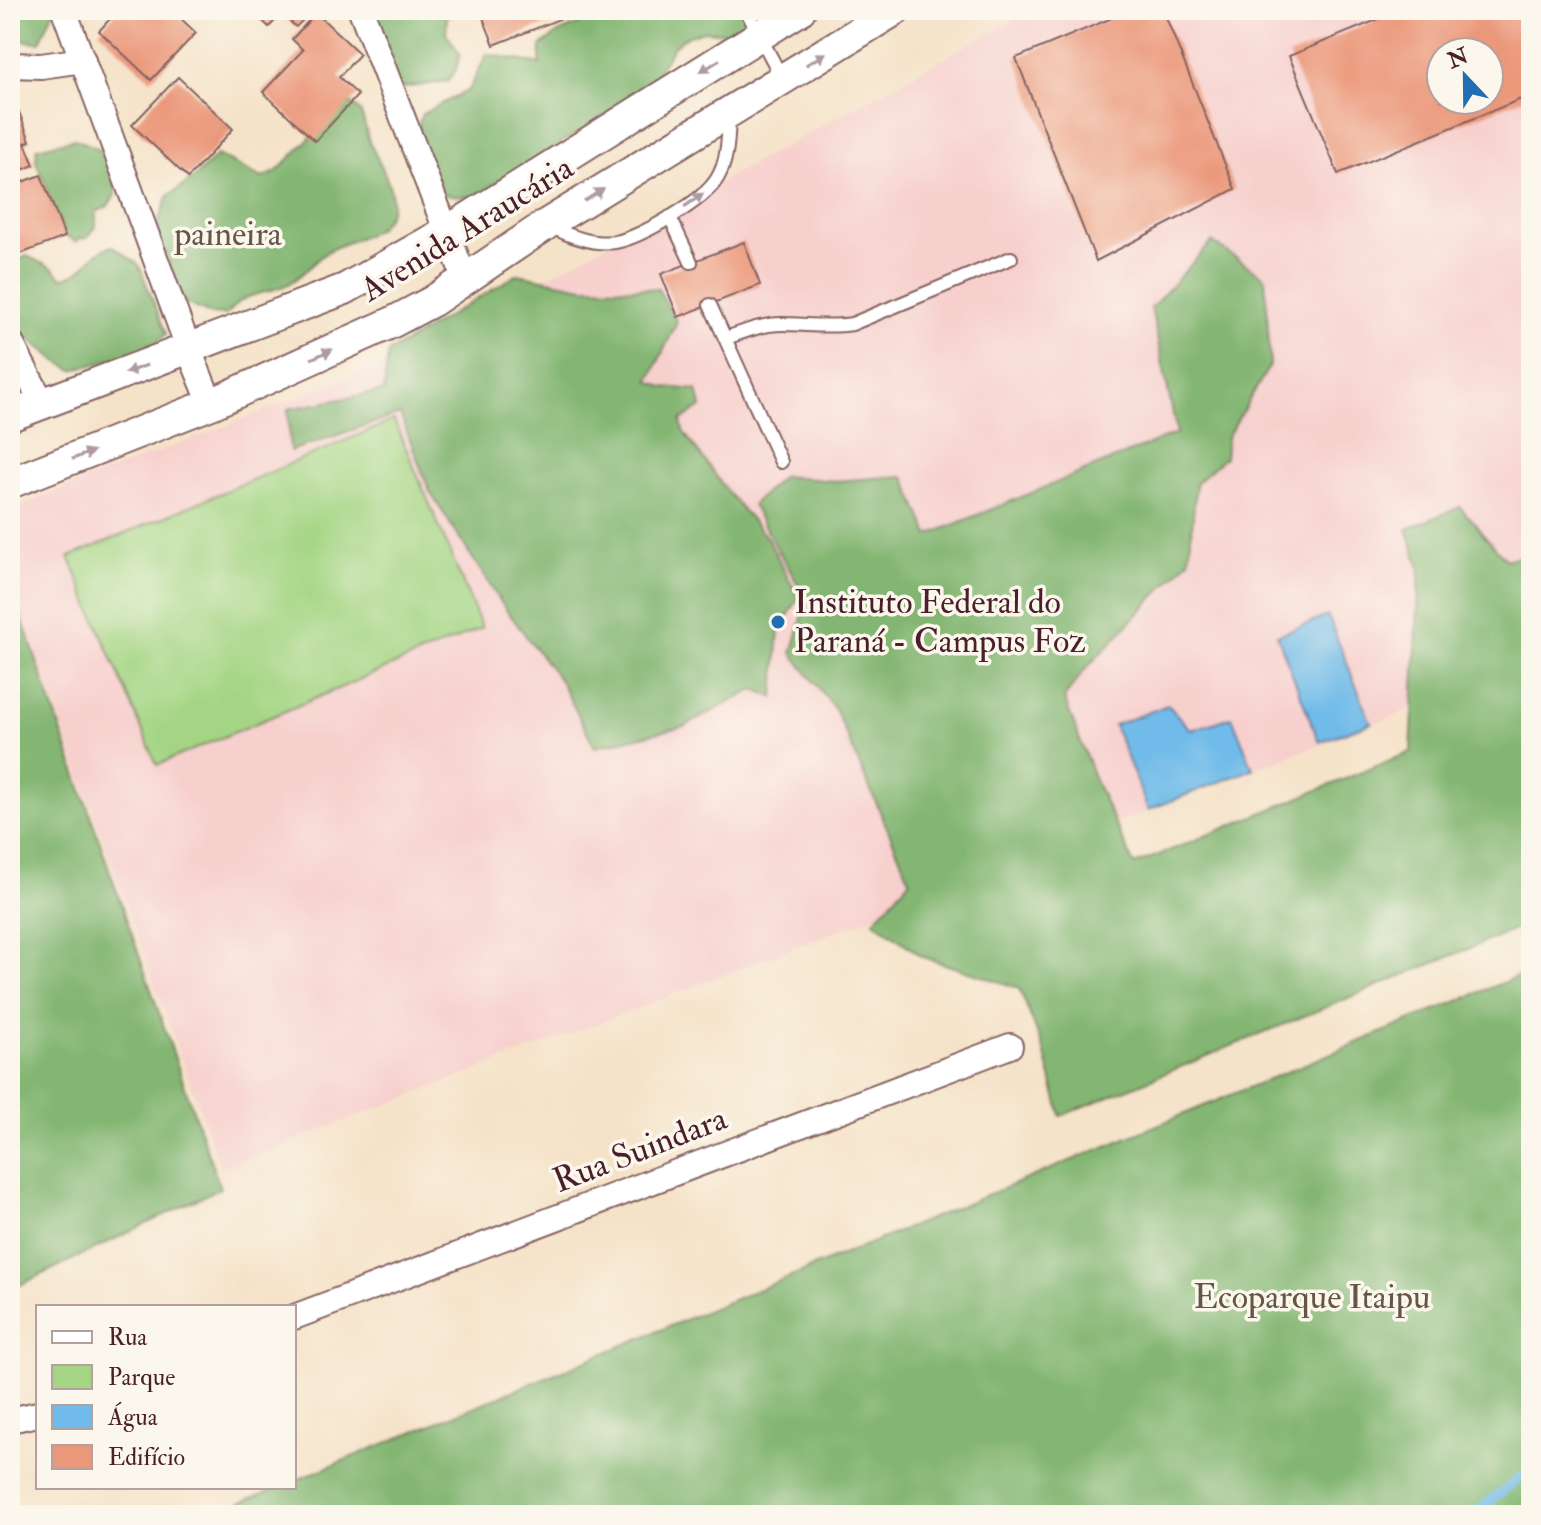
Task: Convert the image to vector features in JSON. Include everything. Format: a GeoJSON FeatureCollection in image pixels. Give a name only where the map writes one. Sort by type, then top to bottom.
{"type":"FeatureCollection","features":[{"type":"Feature","properties":{"kind":"street"},"geometry":{"type":"LineString","coordinates":[[64,10],[211,404]]}},
{"type":"Feature","properties":{"kind":"street"},"geometry":{"type":"LineString","coordinates":[[361,10],[465,279]]}},
{"type":"Feature","properties":{"kind":"street","name":"Avenida Araucária"},"geometry":{"type":"LineString","coordinates":[[10,416],[345,289],[446,232],[752,23],[800,10]]}},
{"type":"Feature","properties":{"kind":"street","name":"Avenida Araucária"},"geometry":{"type":"LineString","coordinates":[[10,483],[211,404],[433,301],[547,224],[895,10]]}},
{"type":"Feature","properties":{"kind":"street"},"geometry":{"type":"LineString","coordinates":[[10,65],[41,66],[83,60]]}},
{"type":"Feature","properties":{"kind":"street"},"geometry":{"type":"LineString","coordinates":[[10,341],[43,404]]}},
{"type":"Feature","properties":{"kind":"street","name":"Rua Suindara"},"geometry":{"type":"LineString","coordinates":[[296,1316],[1010,1046]]}},
{"type":"Feature","properties":{"kind":"street"},"geometry":{"type":"LineString","coordinates":[[10,1420],[36,1414]]}},
{"type":"Feature","properties":{"kind":"lane"},"geometry":{"type":"LineString","coordinates":[[752,23],[783,79]]}},
{"type":"Feature","properties":{"kind":"lane"},"geometry":{"type":"LineString","coordinates":[[547,224],[566,234],[597,242],[614,242],[630,238],[670,217],[707,191],[717,179],[724,162],[730,112]]}},
{"type":"Feature","properties":{"kind":"lane"},"geometry":{"type":"LineString","coordinates":[[670,217],[691,262]]}},
{"type":"Feature","properties":{"kind":"lane"},"geometry":{"type":"LineString","coordinates":[[726,338],[757,327],[780,324],[835,327],[852,324],[1011,258]]}},
{"type":"Feature","properties":{"kind":"lane"},"geometry":{"type":"LineString","coordinates":[[710,305],[781,462]]}},
{"type":"Feature","properties":{"kind":"shaded area","name":"Instituto Federal do Paraná - Campus Foz"},"geometry":{"type":"Polygon","coordinates":[[[1031,10],[1531,10],[1531,663],[221,1169],[10,582],[10,510],[404,356],[1031,10]]]}},
{"type":"Feature","properties":{"kind":"green space"},"geometry":{"type":"Polygon","coordinates":[[[10,10],[54,10],[40,42],[10,40],[10,10]]]}},
{"type":"Feature","properties":{"kind":"green space"},"geometry":{"type":"Polygon","coordinates":[[[365,10],[448,10],[446,33],[460,54],[456,70],[448,81],[399,89],[365,10]]]}},
{"type":"Feature","properties":{"kind":"green space"},"geometry":{"type":"Polygon","coordinates":[[[622,10],[775,10],[741,32],[703,31],[684,38],[674,46],[646,90],[474,197],[438,192],[414,140],[422,114],[469,90],[487,54],[540,64],[541,46],[558,33],[599,15],[613,19],[622,10]]]}},
{"type":"Feature","properties":{"kind":"green space"},"geometry":{"type":"Polygon","coordinates":[[[1237,10],[1316,10],[1283,23],[1239,14],[1237,10]]]}},
{"type":"Feature","properties":{"kind":"green space","name":"paineira"},"geometry":{"type":"Polygon","coordinates":[[[345,103],[352,104],[360,111],[390,188],[392,200],[384,222],[372,232],[327,252],[290,283],[246,298],[226,315],[210,314],[185,303],[160,238],[158,224],[168,196],[193,179],[217,155],[262,178],[276,172],[345,103]]]}},
{"type":"Feature","properties":{"kind":"green space"},"geometry":{"type":"Polygon","coordinates":[[[74,139],[95,147],[107,157],[116,194],[107,207],[96,212],[96,227],[86,239],[80,238],[76,242],[65,235],[36,161],[37,148],[74,139]]]}},
{"type":"Feature","properties":{"kind":"green space"},"geometry":{"type":"Polygon","coordinates":[[[1212,242],[1265,277],[1270,365],[1227,437],[1225,457],[1196,483],[1189,560],[1083,672],[1064,698],[1097,785],[1134,865],[1411,752],[1420,568],[1407,529],[1460,507],[1506,560],[1531,553],[1531,923],[1061,1116],[1043,1047],[1019,988],[923,957],[874,921],[910,880],[836,711],[792,653],[807,600],[752,505],[783,476],[834,481],[904,476],[929,535],[1177,433],[1151,308],[1212,242]]]}},
{"type":"Feature","properties":{"kind":"green space"},"geometry":{"type":"Polygon","coordinates":[[[113,246],[139,265],[166,334],[148,350],[73,370],[10,324],[10,264],[27,256],[54,269],[62,278],[78,272],[98,252],[113,246]]]}},
{"type":"Feature","properties":{"kind":"green space"},"geometry":{"type":"Polygon","coordinates":[[[518,274],[583,287],[658,289],[677,322],[649,381],[663,387],[697,390],[701,407],[681,420],[683,431],[732,498],[768,539],[799,598],[779,630],[774,698],[755,689],[685,726],[595,747],[561,682],[504,607],[430,492],[400,414],[290,451],[288,409],[384,391],[388,353],[518,274]]]}},
{"type":"Feature","properties":{"kind":"green space"},"geometry":{"type":"Polygon","coordinates":[[[394,420],[482,628],[157,765],[69,557],[394,420]]]}},
{"type":"Feature","properties":{"kind":"green space"},"geometry":{"type":"Polygon","coordinates":[[[10,584],[220,1188],[10,1290],[10,584]]]}},
{"type":"Feature","properties":{"kind":"green space","name":"Ecoparque Itaipu"},"geometry":{"type":"Polygon","coordinates":[[[1531,971],[1531,1515],[211,1515],[273,1489],[296,1489],[296,1480],[1531,971]]]}},
{"type":"Feature","properties":{"kind":"water"},"geometry":{"type":"Polygon","coordinates":[[[1328,616],[1371,723],[1319,742],[1277,635],[1328,616]]]}},
{"type":"Feature","properties":{"kind":"water"},"geometry":{"type":"Polygon","coordinates":[[[1168,705],[1191,730],[1232,717],[1253,769],[1148,810],[1114,725],[1168,705]]]}},
{"type":"Feature","properties":{"kind":"building"},"geometry":{"type":"Polygon","coordinates":[[[118,10],[172,10],[196,33],[151,80],[99,31],[118,10]]]}},
{"type":"Feature","properties":{"kind":"building"},"geometry":{"type":"Polygon","coordinates":[[[251,10],[307,10],[310,13],[296,27],[281,14],[269,27],[251,10]]]}},
{"type":"Feature","properties":{"kind":"building"},"geometry":{"type":"Polygon","coordinates":[[[480,10],[582,10],[494,45],[480,10]]]}},
{"type":"Feature","properties":{"kind":"building"},"geometry":{"type":"Polygon","coordinates":[[[1131,10],[1163,10],[1235,189],[1096,261],[1016,58],[1131,10]]]}},
{"type":"Feature","properties":{"kind":"building"},"geometry":{"type":"Polygon","coordinates":[[[1401,10],[1531,10],[1531,95],[1505,106],[1505,36],[1425,36],[1425,116],[1480,116],[1338,174],[1289,56],[1401,10]]]}},
{"type":"Feature","properties":{"kind":"building"},"geometry":{"type":"Polygon","coordinates":[[[316,13],[360,54],[339,77],[358,95],[315,141],[263,92],[303,50],[292,39],[316,13]]]}},
{"type":"Feature","properties":{"kind":"building"},"geometry":{"type":"Polygon","coordinates":[[[178,77],[233,129],[188,178],[132,125],[178,77]]]}},
{"type":"Feature","properties":{"kind":"building"},"geometry":{"type":"Polygon","coordinates":[[[13,96],[30,141],[25,143],[34,165],[10,175],[10,97],[13,96]]]}},
{"type":"Feature","properties":{"kind":"building"},"geometry":{"type":"Polygon","coordinates":[[[41,175],[65,237],[15,256],[10,242],[10,187],[41,175]]]}},
{"type":"Feature","properties":{"kind":"building"},"geometry":{"type":"Polygon","coordinates":[[[744,242],[760,285],[678,317],[661,274],[744,242]]]}},
{"type":"Feature","properties":{"kind":"waterway"},"geometry":{"type":"LineString","coordinates":[[1472,1515],[1531,1469]]}},
{"type":"Feature","properties":{"kind":"place","name":"Instituto Federal do Paraná - Campus Foz"},"geometry":{"type":"Point","coordinates":[778,622]}}]}
